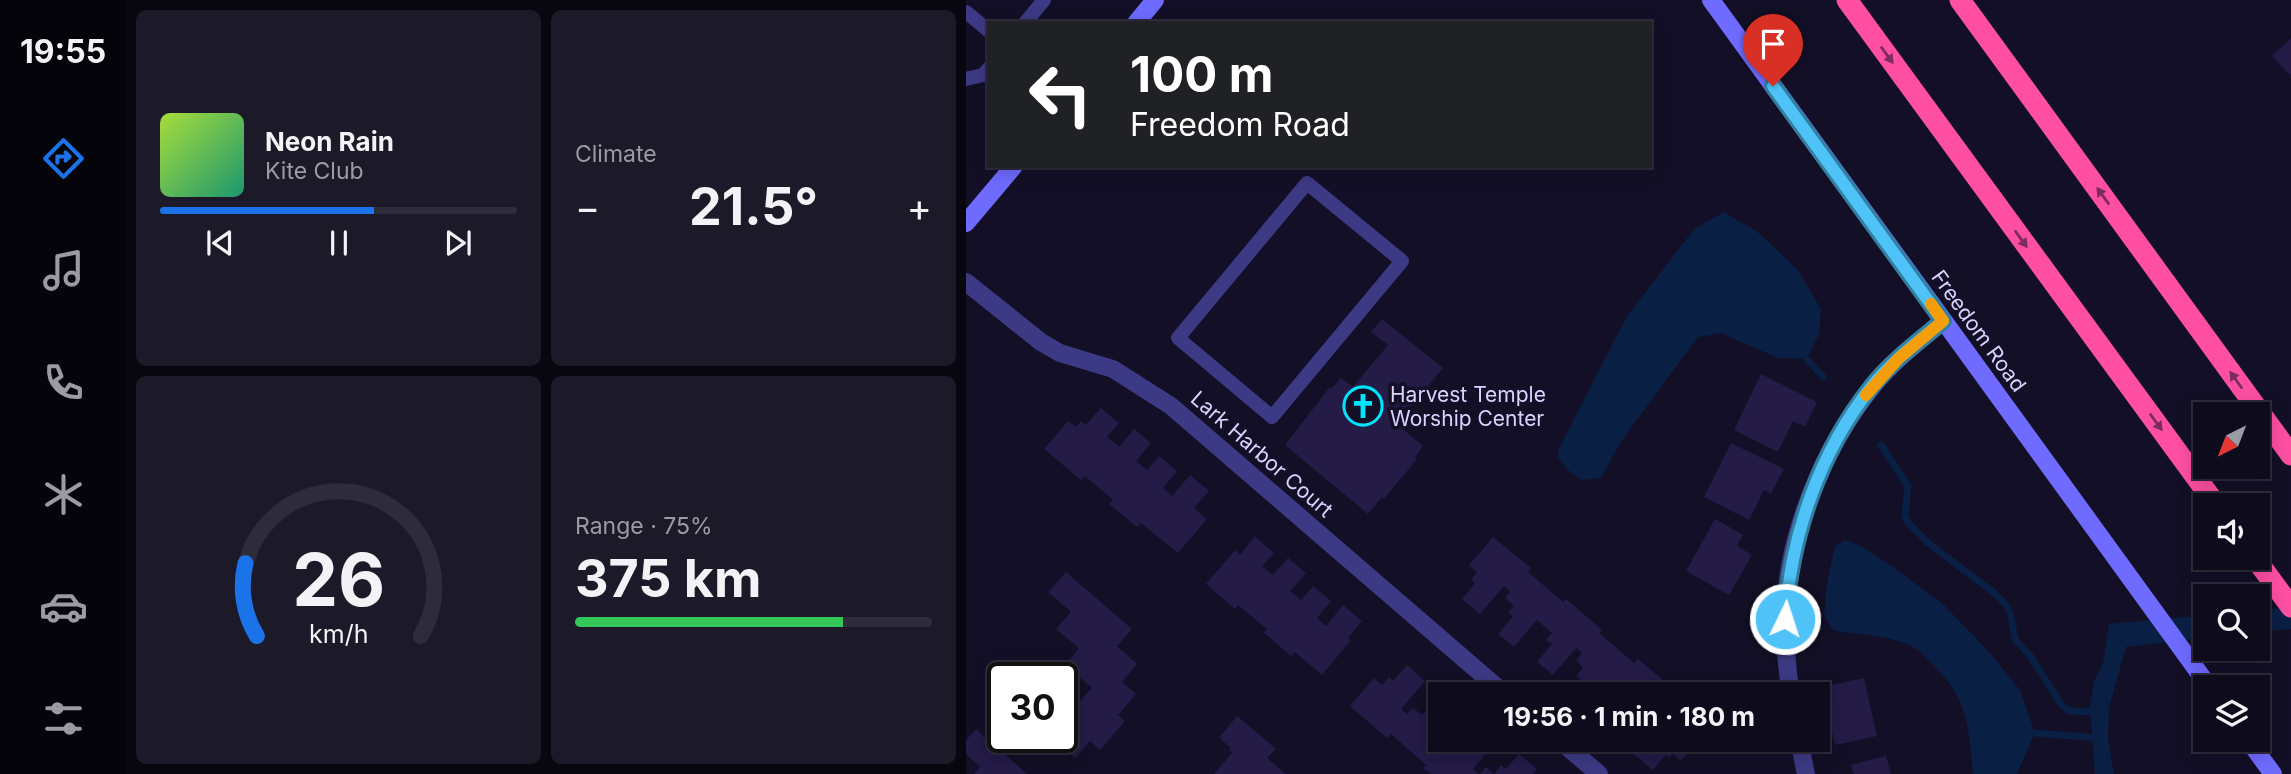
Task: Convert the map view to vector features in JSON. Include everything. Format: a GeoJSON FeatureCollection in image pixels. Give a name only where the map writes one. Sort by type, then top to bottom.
{"type":"FeatureCollection","features":[{"type":"Feature","properties":{"kind":"highway"},"geometry":{"type":"LineString","coordinates":[[1847,0],[2207,493]]}},
{"type":"Feature","properties":{"kind":"highway"},"geometry":{"type":"LineString","coordinates":[[1960,0],[2291,455]]}},
{"type":"Feature","properties":{"kind":"highway"},"geometry":{"type":"LineString","coordinates":[[2264,570],[2287,602]]}},
{"type":"Feature","properties":{"kind":"street"},"geometry":{"type":"LineString","coordinates":[[1138,21],[1155,0]]}},
{"type":"Feature","properties":{"kind":"street","name":"Freedom Road"},"geometry":{"type":"LineString","coordinates":[[1711,0],[2201,675]]}},
{"type":"Feature","properties":{"kind":"street"},"geometry":{"type":"LineString","coordinates":[[966,223],[1012,168]]}},
{"type":"Feature","properties":{"kind":"street","name":"Lark Harbor Court"},"geometry":{"type":"LineString","coordinates":[[966,282],[1041,342],[1060,353],[1113,369],[1171,406],[1492,682]]}},
{"type":"Feature","properties":{"kind":"street"},"geometry":{"type":"LineString","coordinates":[[1789,682],[1785,645],[1788,578],[1798,531],[1824,464],[1873,386],[1906,352],[1943,321]]}},
{"type":"Feature","properties":{"kind":"street"},"geometry":{"type":"LineString","coordinates":[[1573,752],[1599,774]]}},
{"type":"Feature","properties":{"kind":"street"},"geometry":{"type":"LineString","coordinates":[[1801,752],[1806,774]]}},
{"type":"Feature","properties":{"kind":"street"},"geometry":{"type":"LineString","coordinates":[[2257,752],[2273,774]]}},
{"type":"Feature","properties":{"kind":"lane"},"geometry":{"type":"LineString","coordinates":[[1028,21],[1044,0]]}},
{"type":"Feature","properties":{"kind":"lane"},"geometry":{"type":"LineString","coordinates":[[966,12],[987,29]]}},
{"type":"Feature","properties":{"kind":"lane"},"geometry":{"type":"LineString","coordinates":[[966,79],[984,75],[987,71]]}},
{"type":"Feature","properties":{"kind":"lane"},"geometry":{"type":"LineString","coordinates":[[1307,183],[1402,261],[1272,417],[1178,338],[1252,249],[1307,183]]}},
{"type":"Feature","properties":{"kind":"water"},"geometry":{"type":"Polygon","coordinates":[[[1724,212],[1759,233],[1797,269],[1821,309],[1819,334],[1807,359],[1778,358],[1720,333],[1698,337],[1620,443],[1601,478],[1581,480],[1568,470],[1558,457],[1559,448],[1627,316],[1695,228],[1724,212]]]}},
{"type":"Feature","properties":{"kind":"water"},"geometry":{"type":"Polygon","coordinates":[[[1845,540],[1861,546],[1943,604],[1991,654],[2020,690],[2035,733],[2017,774],[1973,774],[1968,728],[1960,702],[1945,678],[1918,650],[1884,637],[1833,630],[1824,616],[1827,583],[1835,546],[1845,540]]]}},
{"type":"Feature","properties":{"kind":"water"},"geometry":{"type":"Polygon","coordinates":[[[2291,607],[2291,629],[2270,631],[2270,609],[2291,607]]]}},
{"type":"Feature","properties":{"kind":"water"},"geometry":{"type":"Polygon","coordinates":[[[2193,616],[2193,639],[2126,647],[2109,707],[2108,738],[2114,774],[2095,774],[2090,707],[2094,682],[2103,663],[2109,624],[2193,616]]]}},
{"type":"Feature","properties":{"kind":"building"},"geometry":{"type":"Polygon","coordinates":[[[2291,38],[2291,76],[2272,56],[2291,38]]]}},
{"type":"Feature","properties":{"kind":"building","name":"Harvest Temple Worship Center"},"geometry":{"type":"Polygon","coordinates":[[[1382,319],[1443,368],[1397,424],[1423,446],[1415,457],[1417,459],[1368,514],[1285,445],[1330,387],[1341,378],[1353,387],[1388,345],[1371,332],[1382,319]]]}},
{"type":"Feature","properties":{"kind":"building"},"geometry":{"type":"Polygon","coordinates":[[[1761,374],[1817,402],[1805,427],[1793,421],[1778,452],[1734,430],[1761,374]]]}},
{"type":"Feature","properties":{"kind":"building"},"geometry":{"type":"Polygon","coordinates":[[[1101,408],[1119,423],[1107,437],[1119,447],[1134,429],[1151,443],[1136,461],[1147,470],[1159,456],[1177,471],[1163,488],[1172,496],[1190,475],[1209,491],[1194,508],[1207,519],[1178,553],[1141,523],[1137,527],[1109,504],[1113,500],[1085,476],[1081,480],[1044,449],[1068,421],[1076,427],[1081,421],[1086,425],[1101,408]]]}},
{"type":"Feature","properties":{"kind":"building"},"geometry":{"type":"Polygon","coordinates":[[[1731,443],[1784,469],[1771,494],[1764,490],[1749,520],[1704,497],[1731,443]]]}},
{"type":"Feature","properties":{"kind":"building"},"geometry":{"type":"Polygon","coordinates":[[[1715,519],[1743,535],[1737,546],[1752,555],[1729,595],[1686,571],[1715,519]]]}},
{"type":"Feature","properties":{"kind":"building"},"geometry":{"type":"Polygon","coordinates":[[[1255,536],[1274,553],[1262,566],[1273,575],[1288,558],[1306,573],[1290,591],[1301,600],[1313,586],[1331,601],[1317,618],[1326,626],[1343,605],[1362,621],[1348,638],[1351,640],[1322,675],[1295,652],[1291,656],[1264,633],[1267,629],[1238,605],[1235,609],[1206,584],[1235,550],[1240,555],[1255,536]]]}},
{"type":"Feature","properties":{"kind":"building"},"geometry":{"type":"Polygon","coordinates":[[[1493,537],[1531,568],[1528,572],[1563,602],[1566,599],[1602,630],[1599,633],[1634,663],[1638,659],[1665,682],[1579,682],[1581,680],[1576,676],[1583,667],[1576,661],[1582,653],[1576,648],[1553,675],[1537,662],[1552,644],[1546,640],[1552,633],[1537,620],[1514,647],[1498,634],[1513,616],[1508,612],[1514,606],[1505,598],[1510,592],[1504,586],[1480,614],[1462,599],[1475,583],[1471,580],[1477,572],[1469,565],[1493,537]]]}},
{"type":"Feature","properties":{"kind":"building"},"geometry":{"type":"Polygon","coordinates":[[[1066,572],[1132,629],[1117,646],[1137,664],[1122,682],[1136,694],[1118,715],[1125,721],[1100,750],[1090,741],[1075,758],[1069,753],[1078,753],[1078,699],[1080,701],[1092,688],[1078,676],[1078,662],[1067,662],[1079,648],[1056,629],[1071,612],[1048,592],[1066,572]]]}},
{"type":"Feature","properties":{"kind":"building"},"geometry":{"type":"Polygon","coordinates":[[[1407,665],[1425,681],[1401,709],[1407,714],[1413,708],[1422,715],[1428,710],[1428,752],[1487,752],[1473,769],[1479,774],[1431,774],[1423,768],[1426,765],[1391,734],[1387,738],[1350,706],[1374,678],[1382,685],[1389,677],[1393,681],[1407,665]]]}},
{"type":"Feature","properties":{"kind":"building"},"geometry":{"type":"Polygon","coordinates":[[[1864,678],[1877,736],[1835,745],[1830,723],[1830,685],[1864,678]]]}},
{"type":"Feature","properties":{"kind":"building"},"geometry":{"type":"Polygon","coordinates":[[[1237,716],[1276,749],[1267,758],[1286,774],[1214,774],[1232,753],[1229,750],[1231,748],[1219,738],[1237,716]]]}},
{"type":"Feature","properties":{"kind":"building"},"geometry":{"type":"Polygon","coordinates":[[[976,729],[987,739],[987,753],[1003,753],[1027,774],[974,774],[980,767],[966,754],[966,740],[976,729]]]}},
{"type":"Feature","properties":{"kind":"building"},"geometry":{"type":"Polygon","coordinates":[[[1688,752],[1681,761],[1673,754],[1669,758],[1666,755],[1653,770],[1634,754],[1688,752]]]}},
{"type":"Feature","properties":{"kind":"building"},"geometry":{"type":"Polygon","coordinates":[[[1519,754],[1537,769],[1533,774],[1494,774],[1501,765],[1506,769],[1519,754]]]}},
{"type":"Feature","properties":{"kind":"building"},"geometry":{"type":"Polygon","coordinates":[[[1886,756],[1891,774],[1854,774],[1851,765],[1886,756]]]}},
{"type":"Feature","properties":{"kind":"building"},"geometry":{"type":"Polygon","coordinates":[[[1486,767],[1494,774],[1480,774],[1486,767]]]}},
{"type":"Feature","properties":{"kind":"waterway"},"geometry":{"type":"LineString","coordinates":[[1807,359],[1823,377]]}},
{"type":"Feature","properties":{"kind":"waterway"},"geometry":{"type":"LineString","coordinates":[[1881,445],[1908,486],[1905,516],[1909,524],[1927,542],[2005,604],[2010,612],[2015,639],[2031,657],[2061,704],[2069,711],[2098,712]]}},
{"type":"Feature","properties":{"kind":"waterway"},"geometry":{"type":"LineString","coordinates":[[2035,733],[2099,738]]}},
{"type":"Feature","properties":{"kind":"slow traffic"},"geometry":{"type":"LineString","coordinates":[[1866,395],[1898,359],[1943,321],[1931,304]]}},
{"type":"Feature","properties":{"kind":"place","name":"Harvest Temple Worship Center"},"geometry":{"type":"Point","coordinates":[1363,406]}},
{"type":"Feature","properties":{"kind":"route"},"geometry":{"type":"LineString","coordinates":[[1773,86],[1943,321],[1914,344],[1873,386],[1824,464],[1798,531],[1788,578],[1785,619]]}}]}
